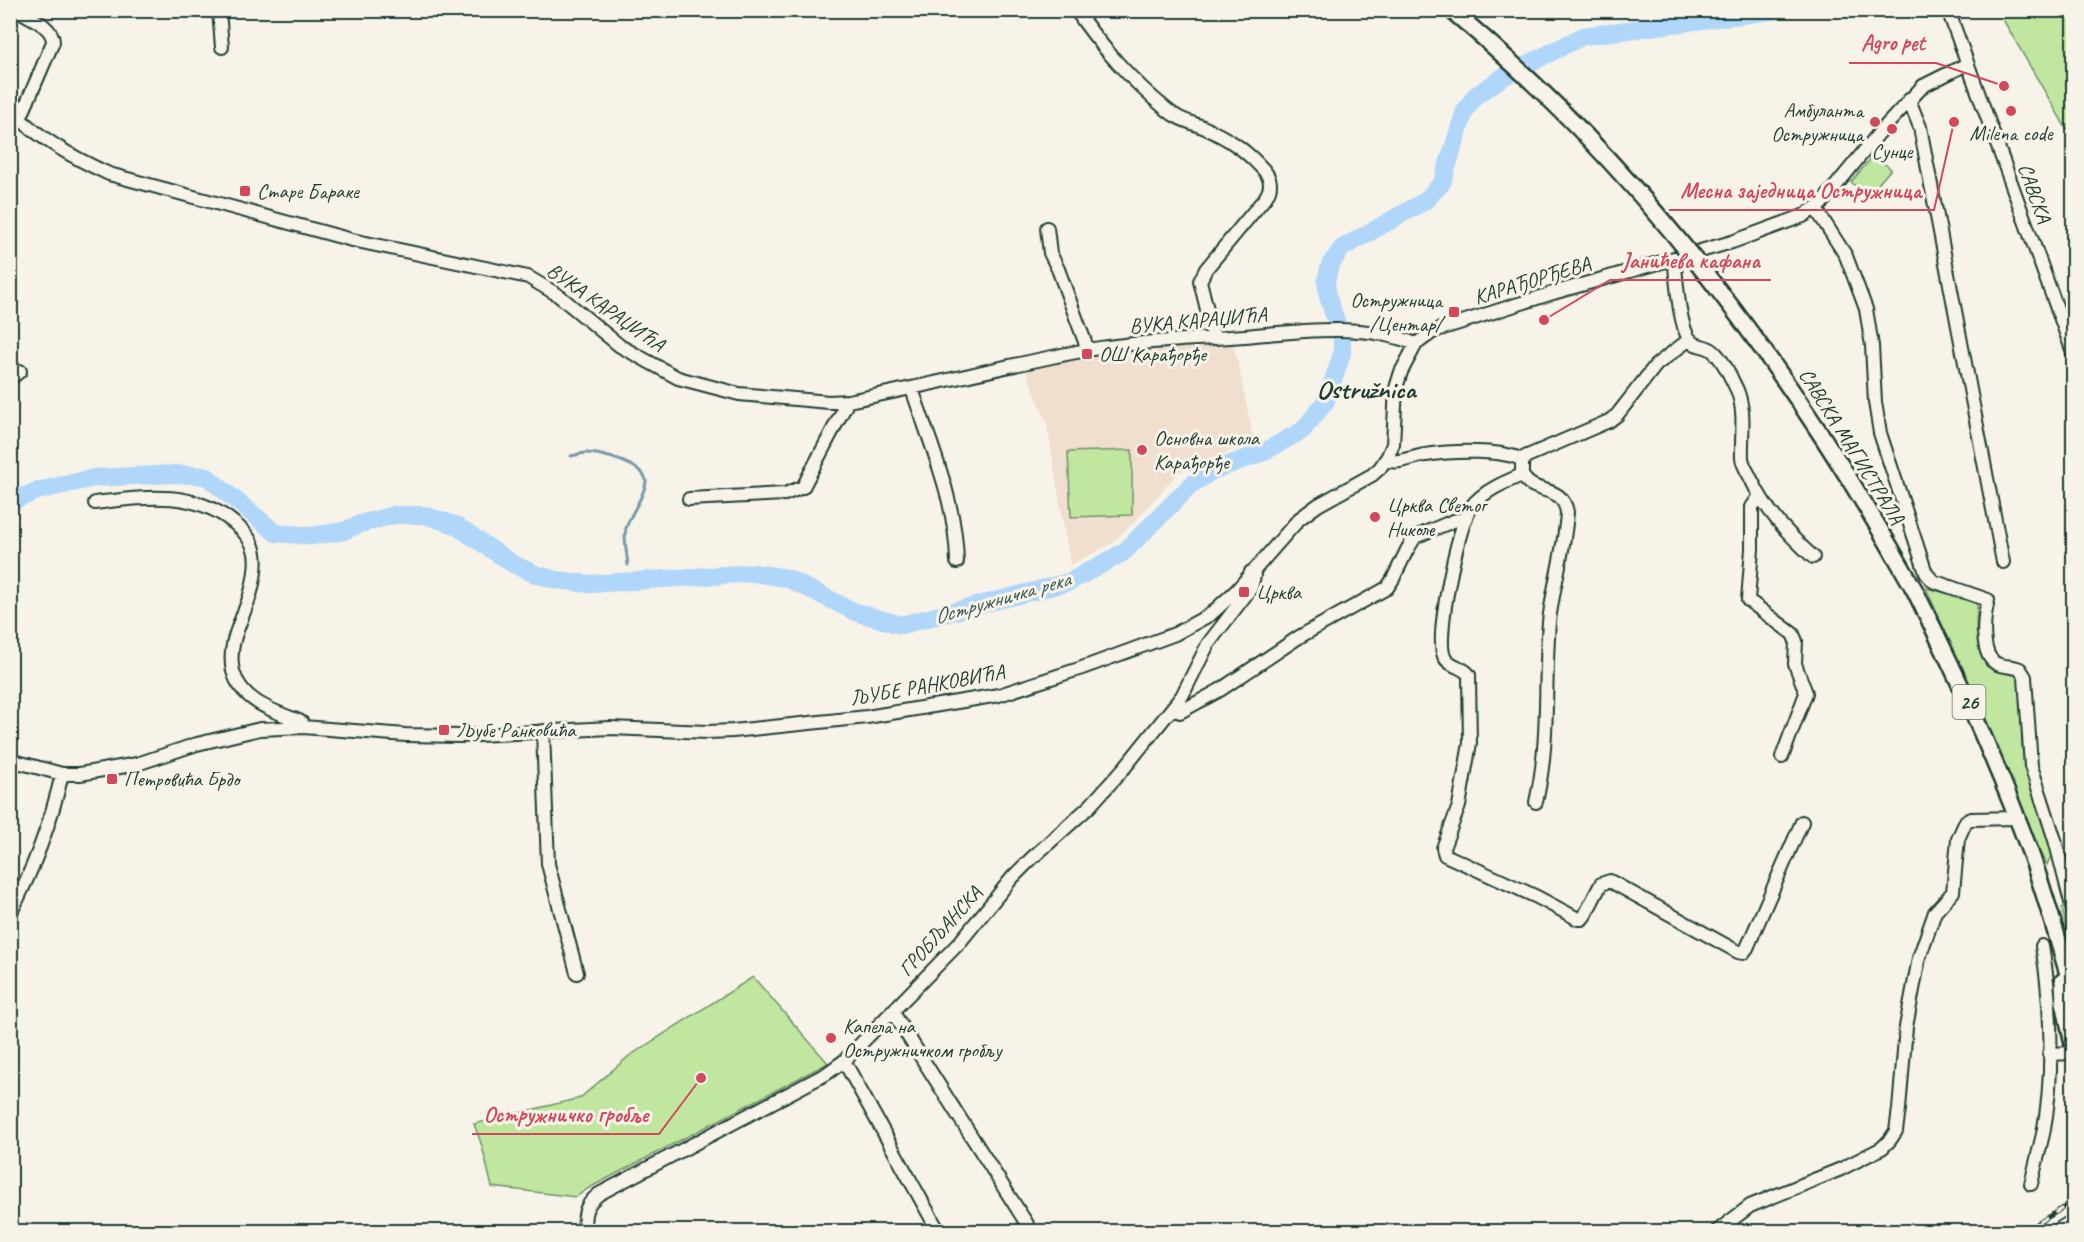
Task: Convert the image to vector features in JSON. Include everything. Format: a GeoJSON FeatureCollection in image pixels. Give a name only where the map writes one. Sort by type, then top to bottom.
{"type":"FeatureCollection","features":[{"type":"Feature","properties":{"kind":"main road","name":"САВСКА МАГИСТРАЛА"},"geometry":{"type":"LineString","coordinates":[[1451,10],[1514,65],[1575,124],[1650,206],[1700,266],[1799,400],[1878,524],[1914,589],[1958,678],[2016,818],[2050,910],[2073,995]]}},
{"type":"Feature","properties":{"kind":"main road"},"geometry":{"type":"LineString","coordinates":[[2064,960],[2064,1002],[2073,1051]]}},
{"type":"Feature","properties":{"kind":"street"},"geometry":{"type":"LineString","coordinates":[[18,10],[49,29],[53,35],[20,120]]}},
{"type":"Feature","properties":{"kind":"street"},"geometry":{"type":"LineString","coordinates":[[219,10],[222,47]]}},
{"type":"Feature","properties":{"kind":"street"},"geometry":{"type":"LineString","coordinates":[[1076,10],[1088,30],[1165,109],[1179,118],[1203,127],[1242,147],[1270,179],[1270,192],[1206,269],[1200,281],[1214,338]]}},
{"type":"Feature","properties":{"kind":"street","name":"САВСКА"},"geometry":{"type":"LineString","coordinates":[[1948,10],[2073,355]]}},
{"type":"Feature","properties":{"kind":"street","name":"КАРАЂОРЂЕВА"},"geometry":{"type":"LineString","coordinates":[[1416,344],[1434,331],[1801,218],[1816,209],[1923,86],[1967,64]]}},
{"type":"Feature","properties":{"kind":"street"},"geometry":{"type":"LineString","coordinates":[[1909,100],[1920,127],[1926,155],[2003,562]]}},
{"type":"Feature","properties":{"kind":"street","name":"ВУКА КАРАЏИЋА"},"geometry":{"type":"LineString","coordinates":[[10,110],[43,138],[73,157],[109,174],[352,240],[528,277],[558,295],[620,346],[678,378],[739,394],[829,402],[848,401],[1088,350],[1150,342],[1320,329],[1349,330],[1416,344]]}},
{"type":"Feature","properties":{"kind":"street"},"geometry":{"type":"LineString","coordinates":[[1816,209],[1846,256],[1866,309],[1872,346],[1875,402],[1880,433],[1926,573],[1933,581],[1988,600],[1984,631],[1988,655],[1995,663],[2020,669],[2025,677],[2031,766],[2055,840],[2073,914]]}},
{"type":"Feature","properties":{"kind":"street"},"geometry":{"type":"LineString","coordinates":[[1047,228],[1050,253],[1088,350]]}},
{"type":"Feature","properties":{"kind":"street"},"geometry":{"type":"LineString","coordinates":[[1674,258],[1682,315],[1689,339],[1695,344],[1713,350],[1738,393],[1743,418],[1743,463],[1759,497],[1778,523],[1813,557]]}},
{"type":"Feature","properties":{"kind":"street"},"geometry":{"type":"LineString","coordinates":[[1536,801],[1543,773],[1545,748],[1549,624],[1567,512],[1558,494],[1532,485],[1522,475],[1523,460],[1528,455],[1577,436],[1612,419],[1656,365],[1689,339]]}},
{"type":"Feature","properties":{"kind":"street"},"geometry":{"type":"LineString","coordinates":[[1416,344],[1401,372],[1396,388],[1393,444],[1386,460],[1394,462],[1436,454],[1469,453],[1506,455],[1523,460]]}},
{"type":"Feature","properties":{"kind":"street"},"geometry":{"type":"LineString","coordinates":[[912,389],[945,480],[953,521],[957,562]]}},
{"type":"Feature","properties":{"kind":"street"},"geometry":{"type":"LineString","coordinates":[[688,499],[785,494],[804,487],[848,401]]}},
{"type":"Feature","properties":{"kind":"street","name":"ЉУБЕ РАНКОВИЋА"},"geometry":{"type":"LineString","coordinates":[[10,760],[62,774],[80,774],[137,764],[197,744],[260,729],[303,727],[438,736],[610,728],[734,731],[867,717],[999,695],[1082,668],[1188,628],[1223,604],[1299,519],[1318,505],[1372,475],[1386,460]]}},
{"type":"Feature","properties":{"kind":"street"},"geometry":{"type":"LineString","coordinates":[[1522,475],[1480,498],[1472,506],[1466,518],[1451,572],[1441,640],[1445,658],[1449,663],[1466,670],[1470,679],[1470,743],[1459,806],[1443,852],[1448,857],[1537,897],[1578,919],[1582,919],[1585,915],[1602,884],[1610,881],[1743,953],[1802,822]]}},
{"type":"Feature","properties":{"kind":"street"},"geometry":{"type":"LineString","coordinates":[[95,503],[144,497],[202,503],[222,513],[246,534],[255,548],[254,574],[250,597],[234,638],[233,670],[244,691],[261,706],[299,721],[303,727]]}},
{"type":"Feature","properties":{"kind":"street"},"geometry":{"type":"LineString","coordinates":[[1759,497],[1752,507],[1752,549],[1748,600],[1792,634],[1796,644],[1795,664],[1806,693],[1782,757]]}},
{"type":"Feature","properties":{"kind":"street"},"geometry":{"type":"LineString","coordinates":[[1172,709],[1180,712],[1220,690],[1299,637],[1387,588],[1394,579],[1415,537],[1466,518]]}},
{"type":"Feature","properties":{"kind":"street","name":"ГРОБЉАНСКА"},"geometry":{"type":"LineString","coordinates":[[585,1232],[586,1207],[599,1194],[826,1074],[844,1061],[960,942],[1012,878],[1089,807],[1130,761],[1172,709],[1187,687],[1208,644],[1251,588],[1254,576],[1251,572]]}},
{"type":"Feature","properties":{"kind":"street"},"geometry":{"type":"LineString","coordinates":[[543,731],[548,864],[577,973]]}},
{"type":"Feature","properties":{"kind":"street"},"geometry":{"type":"LineString","coordinates":[[10,914],[28,876],[51,813],[62,774]]}},
{"type":"Feature","properties":{"kind":"street"},"geometry":{"type":"LineString","coordinates":[[1716,1232],[1750,1206],[1841,1169],[1882,1148],[1890,1140],[1896,1131],[1906,1027],[1919,958],[1935,912],[1948,900],[1953,891],[1958,839],[1966,821],[1971,819],[2016,818]]}},
{"type":"Feature","properties":{"kind":"street"},"geometry":{"type":"LineString","coordinates":[[2031,1184],[2043,1133],[2049,1054],[2048,990],[2042,946]]}},
{"type":"Feature","properties":{"kind":"street"},"geometry":{"type":"LineString","coordinates":[[892,1011],[1027,1224]]}},
{"type":"Feature","properties":{"kind":"street"},"geometry":{"type":"LineString","coordinates":[[2049,1054],[2073,1051]]}},
{"type":"Feature","properties":{"kind":"street"},"geometry":{"type":"LineString","coordinates":[[844,1061],[939,1232]]}},
{"type":"Feature","properties":{"kind":"street"},"geometry":{"type":"LineString","coordinates":[[2054,1232],[2072,1221]]}},
{"type":"Feature","properties":{"kind":"shaded area","name":"Основна школа Карађорђе"},"geometry":{"type":"Polygon","coordinates":[[[1234,345],[1254,441],[1179,472],[1111,544],[1070,565],[1047,424],[1025,368],[1107,353],[1166,347],[1234,345]]]}},
{"type":"Feature","properties":{"kind":"shaded area"},"geometry":{"type":"Polygon","coordinates":[[[929,935],[939,944],[928,957],[917,947],[929,935]]]}},
{"type":"Feature","properties":{"kind":"green space"},"geometry":{"type":"Polygon","coordinates":[[[1998,11],[2073,11],[2073,126],[2067,130],[1998,11]]]}},
{"type":"Feature","properties":{"kind":"green space"},"geometry":{"type":"Polygon","coordinates":[[[1874,155],[1891,169],[1867,197],[1851,182],[1874,155]]]}},
{"type":"Feature","properties":{"kind":"green space"},"geometry":{"type":"Polygon","coordinates":[[[1132,450],[1132,515],[1071,517],[1068,452],[1132,450]]]}},
{"type":"Feature","properties":{"kind":"green space"},"geometry":{"type":"Polygon","coordinates":[[[1926,588],[1977,601],[1976,632],[1980,637],[1986,666],[2010,671],[2022,679],[2024,767],[2053,851],[2047,865],[2016,796],[1926,588]]]}},
{"type":"Feature","properties":{"kind":"green space"},"geometry":{"type":"Polygon","coordinates":[[[2068,905],[2073,924],[2073,964],[2062,908],[2068,905]]]}},
{"type":"Feature","properties":{"kind":"green space"},"geometry":{"type":"Polygon","coordinates":[[[753,977],[828,1063],[589,1188],[576,1197],[492,1187],[474,1124],[580,1098],[629,1056],[753,977]]]}},
{"type":"Feature","properties":{"kind":"waterway","name":"Остружничка река"},"geometry":{"type":"LineString","coordinates":[[10,502],[37,491],[94,478],[174,474],[206,476],[276,533],[312,536],[344,531],[394,515],[424,515],[455,525],[513,564],[535,574],[557,580],[589,584],[754,573],[787,578],[855,612],[901,625],[1069,582],[1124,552],[1191,485],[1212,471],[1264,452],[1303,430],[1326,401],[1342,354],[1342,339],[1328,297],[1326,281],[1330,265],[1342,248],[1425,201],[1442,183],[1465,111],[1475,96],[1503,77],[1583,36],[1778,10]]}},
{"type":"Feature","properties":{"kind":"waterway"},"geometry":{"type":"LineString","coordinates":[[571,456],[592,453],[610,457],[630,465],[644,475],[645,486],[625,533],[628,565]]}},
{"type":"Feature","properties":{"kind":"railway"},"geometry":{"type":"LineString","coordinates":[[2024,1232],[2074,1201]]}},
{"type":"Feature","properties":{"kind":"place","name":"Agro pet"},"geometry":{"type":"Point","coordinates":[2004,86]}},
{"type":"Feature","properties":{"kind":"place","name":"Milena code"},"geometry":{"type":"Point","coordinates":[2011,111]}},
{"type":"Feature","properties":{"kind":"place","name":"Амбуланта Остружница"},"geometry":{"type":"Point","coordinates":[1875,122]}},
{"type":"Feature","properties":{"kind":"place","name":"Месна заједница Остружница"},"geometry":{"type":"Point","coordinates":[1954,122]}},
{"type":"Feature","properties":{"kind":"place","name":"Сунце"},"geometry":{"type":"Point","coordinates":[1892,129]}},
{"type":"Feature","properties":{"kind":"place","name":"Старе Бараке"},"geometry":{"type":"Point","coordinates":[245,191]}},
{"type":"Feature","properties":{"kind":"place","name":"Остружница /Центар/"},"geometry":{"type":"Point","coordinates":[1454,312]}},
{"type":"Feature","properties":{"kind":"place","name":"Јанићева кафана"},"geometry":{"type":"Point","coordinates":[1544,320]}},
{"type":"Feature","properties":{"kind":"place","name":"ОШ Карађорђе"},"geometry":{"type":"Point","coordinates":[1087,354]}},
{"type":"Feature","properties":{"kind":"place","name":"Основна школа Карађорђе"},"geometry":{"type":"Point","coordinates":[1142,450]}},
{"type":"Feature","properties":{"kind":"place","name":"Црква Светог Николе"},"geometry":{"type":"Point","coordinates":[1375,517]}},
{"type":"Feature","properties":{"kind":"place","name":"Црква"},"geometry":{"type":"Point","coordinates":[1244,592]}},
{"type":"Feature","properties":{"kind":"place","name":"Љубе Ранковића"},"geometry":{"type":"Point","coordinates":[444,730]}},
{"type":"Feature","properties":{"kind":"place","name":"Петровића Брдо"},"geometry":{"type":"Point","coordinates":[112,779]}},
{"type":"Feature","properties":{"kind":"place","name":"Капела на Остружничком гробљу"},"geometry":{"type":"Point","coordinates":[831,1038]}},
{"type":"Feature","properties":{"kind":"place","name":"Остружничко гробље"},"geometry":{"type":"Point","coordinates":[701,1078]}},
{"type":"Feature","properties":{"kind":"district","name":"Ostružnica"},"geometry":{"type":"Point","coordinates":[1366,389]}}]}
